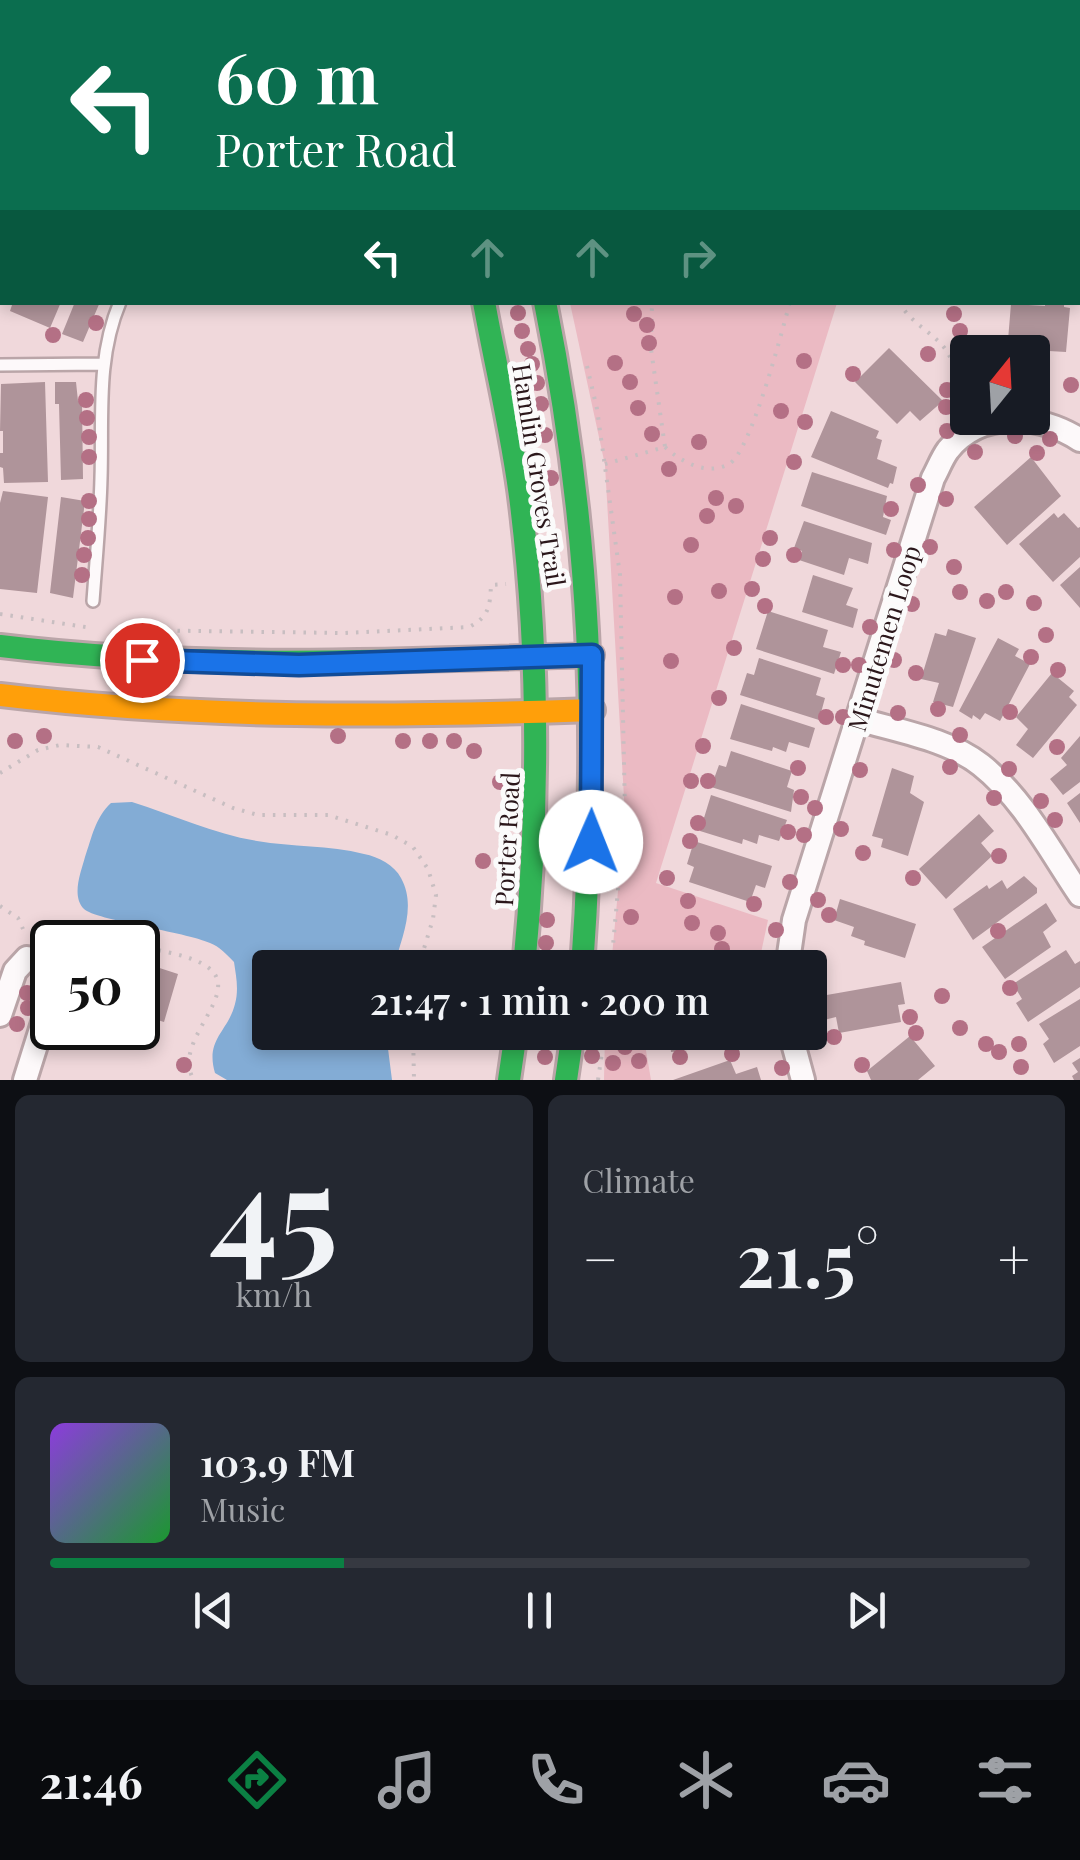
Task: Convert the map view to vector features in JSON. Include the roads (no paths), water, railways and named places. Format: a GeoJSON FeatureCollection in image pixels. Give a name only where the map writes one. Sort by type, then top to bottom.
{"type":"FeatureCollection","features":[{"type":"Feature","properties":{"kind":"main road","name":"Hamlin Groves Trail"},"geometry":{"type":"LineString","coordinates":[[485,305],[521,500],[535,656]]}},
{"type":"Feature","properties":{"kind":"main road","name":"Hamlin Groves Trail"},"geometry":{"type":"LineString","coordinates":[[546,305],[576,483],[592,655]]}},
{"type":"Feature","properties":{"kind":"main road"},"geometry":{"type":"LineString","coordinates":[[0,646],[194,664],[299,665],[592,655],[590,875],[584,950]]}},
{"type":"Feature","properties":{"kind":"main road","name":"Porter Road"},"geometry":{"type":"LineString","coordinates":[[526,950],[535,843],[535,656]]}},
{"type":"Feature","properties":{"kind":"main road"},"geometry":{"type":"LineString","coordinates":[[0,695],[203,716],[326,718],[593,710]]}},
{"type":"Feature","properties":{"kind":"main road"},"geometry":{"type":"LineString","coordinates":[[508,1080],[513,1050]]}},
{"type":"Feature","properties":{"kind":"main road"},"geometry":{"type":"LineString","coordinates":[[566,1080],[570,1050]]}},
{"type":"Feature","properties":{"kind":"street","name":"Minutemen Loop"},"geometry":{"type":"LineString","coordinates":[[789,950],[794,920],[933,478],[948,450],[968,432],[1012,420],[1040,421],[1080,440]]}},
{"type":"Feature","properties":{"kind":"street"},"geometry":{"type":"LineString","coordinates":[[858,720],[946,746],[980,764],[1013,797],[1080,895]]}},
{"type":"Feature","properties":{"kind":"street"},"geometry":{"type":"LineString","coordinates":[[0,1016],[15,971],[30,958]]}},
{"type":"Feature","properties":{"kind":"street"},"geometry":{"type":"LineString","coordinates":[[25,1080],[34,1050]]}},
{"type":"Feature","properties":{"kind":"street"},"geometry":{"type":"LineString","coordinates":[[795,1050],[803,1080]]}},
{"type":"Feature","properties":{"kind":"lane"},"geometry":{"type":"LineString","coordinates":[[93,601],[101,481],[102,364],[119,305]]}},
{"type":"Feature","properties":{"kind":"lane"},"geometry":{"type":"LineString","coordinates":[[0,364],[102,364]]}},
{"type":"Feature","properties":{"kind":"water"},"geometry":{"type":"Polygon","coordinates":[[[132,802],[241,838],[351,851],[375,857],[394,869],[408,900],[399,950],[252,950],[252,1050],[388,1050],[392,1080],[227,1080],[215,1073],[215,1044],[232,1014],[236,998],[234,962],[217,946],[160,930],[160,920],[115,920],[92,913],[80,904],[81,870],[92,835],[111,803],[132,802]]]}}]}
